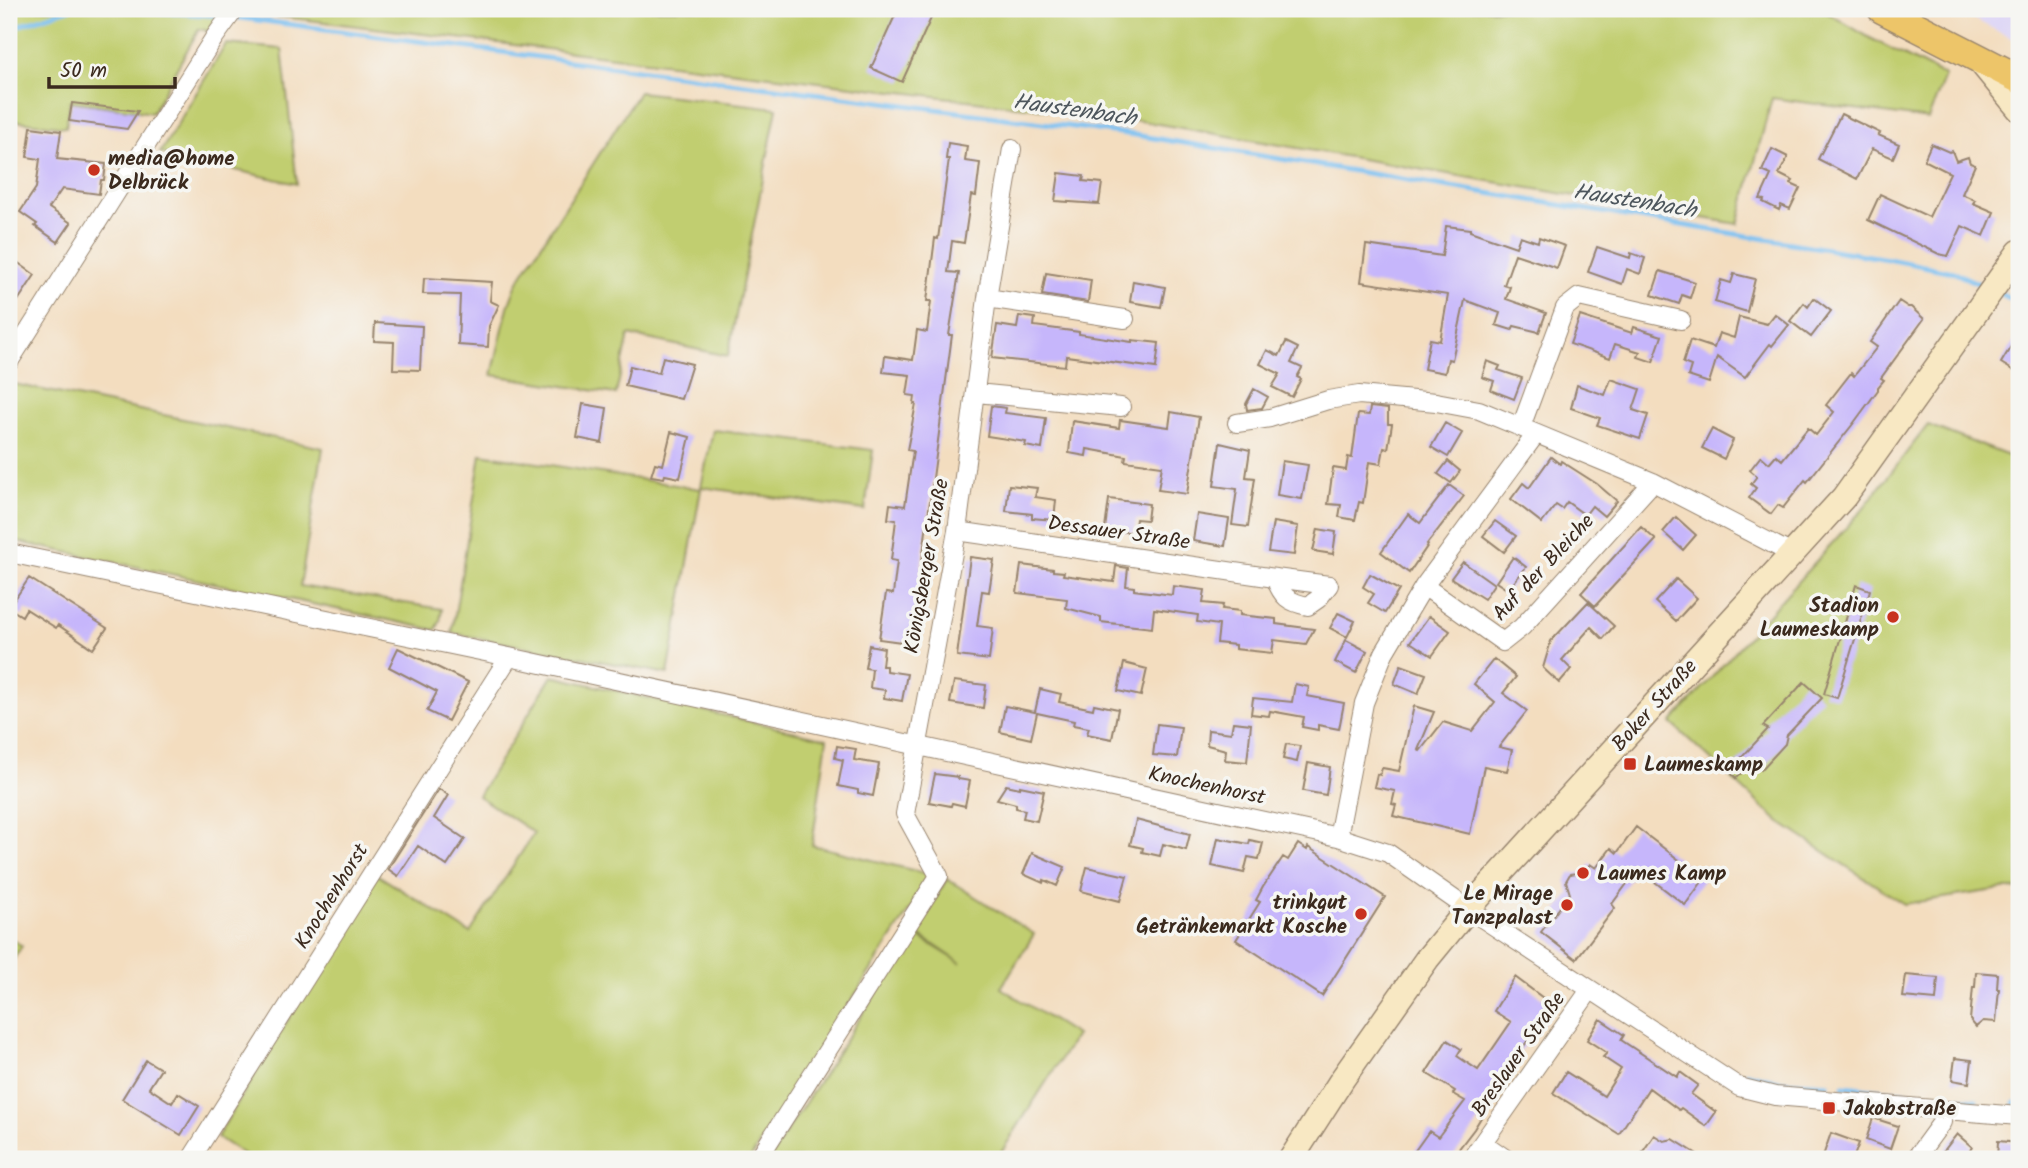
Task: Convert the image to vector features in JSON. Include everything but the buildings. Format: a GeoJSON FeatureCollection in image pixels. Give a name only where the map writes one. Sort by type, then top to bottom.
{"type":"FeatureCollection","features":[{"type":"Feature","properties":{"kind":"main road"},"geometry":{"type":"LineString","coordinates":[[1882,9],[2019,79]]}},
{"type":"Feature","properties":{"kind":"main road"},"geometry":{"type":"LineString","coordinates":[[1977,59],[2019,109]]}},
{"type":"Feature","properties":{"kind":"main road","name":"Boker Straße"},"geometry":{"type":"LineString","coordinates":[[1291,1159],[1343,1078],[1419,969],[1468,909],[1844,497],[2019,252]]}},
{"type":"Feature","properties":{"kind":"street"},"geometry":{"type":"LineString","coordinates":[[12,352],[235,9]]}},
{"type":"Feature","properties":{"kind":"street","name":"Königsberger Straße"},"geometry":{"type":"LineString","coordinates":[[918,746],[957,531],[987,298],[1012,149]]}},
{"type":"Feature","properties":{"kind":"street"},"geometry":{"type":"LineString","coordinates":[[1338,837],[1364,704],[1384,653],[1424,586],[1528,430],[1564,308],[1579,297],[1681,320]]}},
{"type":"Feature","properties":{"kind":"street"},"geometry":{"type":"LineString","coordinates":[[987,298],[1125,319]]}},
{"type":"Feature","properties":{"kind":"street"},"geometry":{"type":"LineString","coordinates":[[976,393],[1121,407]]}},
{"type":"Feature","properties":{"kind":"street"},"geometry":{"type":"LineString","coordinates":[[1237,423],[1269,418],[1328,400],[1359,395],[1436,402],[1479,410],[1653,482],[1791,554]]}},
{"type":"Feature","properties":{"kind":"street","name":"Auf der Bleiche"},"geometry":{"type":"LineString","coordinates":[[1424,586],[1503,642],[1522,627],[1653,482]]}},
{"type":"Feature","properties":{"kind":"street","name":"Dessauer Straße"},"geometry":{"type":"LineString","coordinates":[[957,531],[1275,578]]}},
{"type":"Feature","properties":{"kind":"street","name":"Knochenhorst"},"geometry":{"type":"LineString","coordinates":[[9,553],[509,657],[1338,837],[1388,853],[1468,909]]}},
{"type":"Feature","properties":{"kind":"street","name":"Knochenhorst"},"geometry":{"type":"LineString","coordinates":[[191,1159],[509,657]]}},
{"type":"Feature","properties":{"kind":"street"},"geometry":{"type":"LineString","coordinates":[[758,1159],[939,876],[905,814],[918,746]]}},
{"type":"Feature","properties":{"kind":"street"},"geometry":{"type":"LineString","coordinates":[[1468,909],[1739,1087],[1775,1096],[2019,1116]]}},
{"type":"Feature","properties":{"kind":"street","name":"Breslauer Straße"},"geometry":{"type":"LineString","coordinates":[[1471,1159],[1590,990]]}},
{"type":"Feature","properties":{"kind":"street"},"geometry":{"type":"LineString","coordinates":[[1915,1159],[1941,1122],[1943,1110]]}},
{"type":"Feature","properties":{"kind":"street","name":"Breslauer Straße"},"geometry":{"type":"LineString","coordinates":[[1483,1143],[1506,1159]]}},
{"type":"Feature","properties":{"kind":"shaded area"},"geometry":{"type":"Polygon","coordinates":[[[1965,9],[2019,9],[2019,42],[1962,13],[1965,9]]]}},
{"type":"Feature","properties":{"kind":"green space"},"geometry":{"type":"Polygon","coordinates":[[[9,9],[228,9],[208,31],[199,29],[152,113],[70,101],[66,127],[9,120],[9,9]]]}},
{"type":"Feature","properties":{"kind":"green space"},"geometry":{"type":"Polygon","coordinates":[[[254,9],[1821,9],[1870,38],[1945,76],[1928,119],[1772,98],[1738,224],[1141,121],[250,13],[254,9]]]}},
{"type":"Feature","properties":{"kind":"green space"},"geometry":{"type":"Polygon","coordinates":[[[226,44],[282,49],[297,184],[160,153],[226,44]]]}},
{"type":"Feature","properties":{"kind":"green space"},"geometry":{"type":"Polygon","coordinates":[[[639,92],[777,108],[728,356],[629,335],[616,394],[492,375],[508,307],[517,283],[639,92]]]}},
{"type":"Feature","properties":{"kind":"green space"},"geometry":{"type":"Polygon","coordinates":[[[9,383],[323,448],[300,586],[442,609],[436,630],[9,540],[9,383]]]}},
{"type":"Feature","properties":{"kind":"green space","name":"Stadion Laumeskamp"},"geometry":{"type":"Polygon","coordinates":[[[1928,425],[2019,460],[2019,889],[2002,889],[1904,904],[1779,822],[1671,723],[1861,511],[1928,425]]]}},
{"type":"Feature","properties":{"kind":"green space"},"geometry":{"type":"Polygon","coordinates":[[[713,430],[873,450],[865,510],[701,487],[713,430]]]}},
{"type":"Feature","properties":{"kind":"green space"},"geometry":{"type":"Polygon","coordinates":[[[481,454],[701,489],[668,674],[452,633],[481,454]]]}},
{"type":"Feature","properties":{"kind":"green space"},"geometry":{"type":"Polygon","coordinates":[[[552,676],[827,739],[812,845],[928,874],[923,889],[750,1159],[251,1159],[217,1137],[376,874],[470,933],[534,833],[478,796],[552,676]]]}},
{"type":"Feature","properties":{"kind":"green space"},"geometry":{"type":"Polygon","coordinates":[[[947,879],[1034,934],[1001,988],[1076,1035],[997,1159],[769,1159],[914,934],[961,963],[915,932],[947,879]]]}},
{"type":"Feature","properties":{"kind":"green space"},"geometry":{"type":"Polygon","coordinates":[[[9,937],[22,946],[9,966],[9,937]]]}},
{"type":"Feature","properties":{"kind":"waterway","name":"Haustenbach"},"geometry":{"type":"LineString","coordinates":[[9,29],[69,9]]}},
{"type":"Feature","properties":{"kind":"waterway","name":"Haustenbach"},"geometry":{"type":"LineString","coordinates":[[115,9],[224,16]]}},
{"type":"Feature","properties":{"kind":"waterway","name":"Haustenbach"},"geometry":{"type":"LineString","coordinates":[[233,17],[1135,135],[1888,259],[1953,272],[1986,287]]}},
{"type":"Feature","properties":{"kind":"waterway","name":"Haustenbach"},"geometry":{"type":"LineString","coordinates":[[1998,292],[2019,303]]}},
{"type":"Feature","properties":{"kind":"waterway"},"geometry":{"type":"LineString","coordinates":[[1747,1073],[1778,1081],[1828,1084]]}},
{"type":"Feature","properties":{"kind":"waterway"},"geometry":{"type":"LineString","coordinates":[[1844,1086],[1925,1095]]}},
{"type":"Feature","properties":{"kind":"waterway"},"geometry":{"type":"LineString","coordinates":[[1954,1098],[1976,1100]]}},
{"type":"Feature","properties":{"kind":"place","name":"media@home Delbrück"},"geometry":{"type":"Point","coordinates":[94,170]}},
{"type":"Feature","properties":{"kind":"place","name":"Stadion Laumeskamp"},"geometry":{"type":"Point","coordinates":[1893,617]}},
{"type":"Feature","properties":{"kind":"place","name":"Laumeskamp"},"geometry":{"type":"Point","coordinates":[1630,764]}},
{"type":"Feature","properties":{"kind":"place","name":"Laumes Kamp"},"geometry":{"type":"Point","coordinates":[1583,873]}},
{"type":"Feature","properties":{"kind":"place","name":"Le Mirage Tanzpalast"},"geometry":{"type":"Point","coordinates":[1567,905]}},
{"type":"Feature","properties":{"kind":"place","name":"trinkgut Getränkemarkt Kosche"},"geometry":{"type":"Point","coordinates":[1361,914]}},
{"type":"Feature","properties":{"kind":"place","name":"Jakobstraße"},"geometry":{"type":"Point","coordinates":[1829,1108]}}]}
